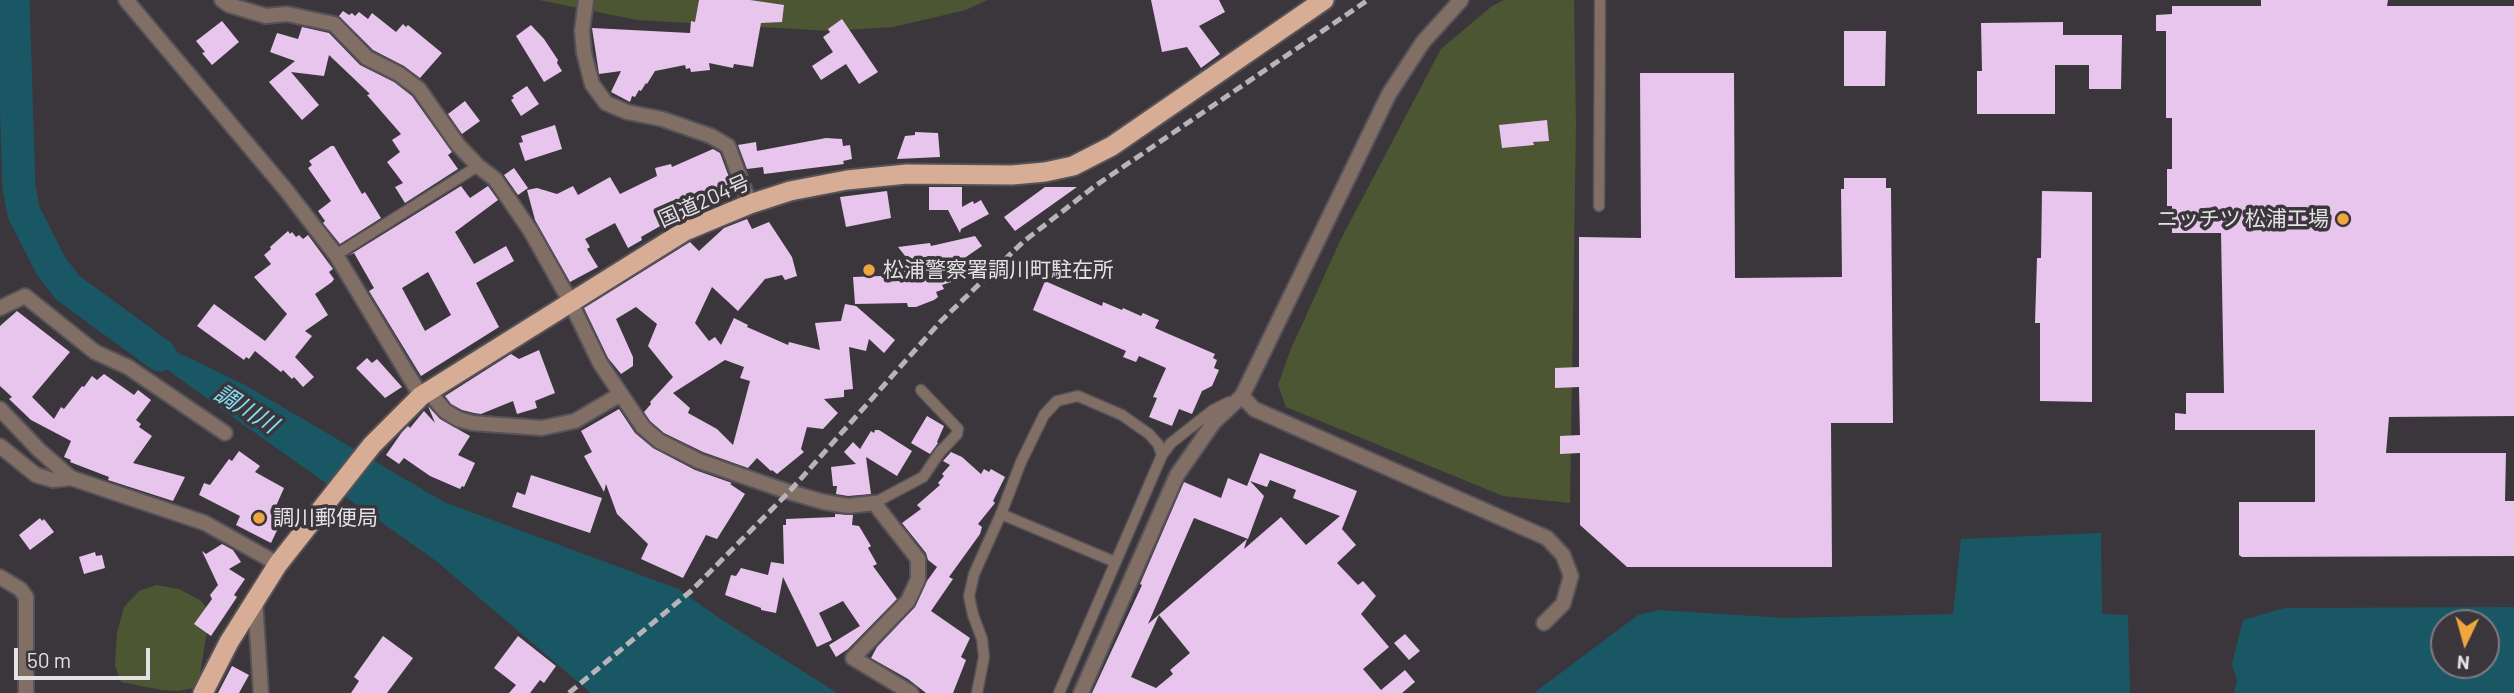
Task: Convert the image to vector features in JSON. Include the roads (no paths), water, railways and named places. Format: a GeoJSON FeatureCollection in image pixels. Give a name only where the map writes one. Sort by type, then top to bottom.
{"type":"FeatureCollection","features":[{"type":"Feature","properties":{"kind":"highway","name":"国道204号"},"geometry":{"type":"LineString","coordinates":[[202,693],[229,642],[278,564],[372,445],[424,393],[570,301],[685,230],[790,191],[847,180],[907,174],[1012,175],[1073,166],[1112,146],[1324,0]]}},
{"type":"Feature","properties":{"kind":"street"},"geometry":{"type":"LineString","coordinates":[[126,0],[286,190],[336,255],[424,393],[445,411],[472,423],[541,428],[575,421],[621,394]]}},
{"type":"Feature","properties":{"kind":"street"},"geometry":{"type":"LineString","coordinates":[[222,0],[229,5],[266,16],[287,14],[334,24],[366,58],[399,74],[419,89],[458,145],[478,166],[495,178],[530,230],[570,301],[600,363],[643,427],[659,441],[699,461],[824,502],[848,506],[874,503],[918,559],[918,579],[908,601],[853,658],[912,693]]}},
{"type":"Feature","properties":{"kind":"street"},"geometry":{"type":"LineString","coordinates":[[586,0],[582,31],[584,53],[592,84],[606,103],[627,112],[662,119],[711,136],[728,146],[750,204]]}},
{"type":"Feature","properties":{"kind":"street"},"geometry":{"type":"LineString","coordinates":[[1081,693],[1177,475],[1214,422],[1242,396],[1389,94],[1423,42],[1461,0]]}},
{"type":"Feature","properties":{"kind":"street"},"geometry":{"type":"LineString","coordinates":[[0,308],[25,296],[95,352],[128,367],[225,433]]}},
{"type":"Feature","properties":{"kind":"street"},"geometry":{"type":"LineString","coordinates":[[1242,396],[1254,409],[1547,538],[1563,555],[1571,576],[1563,604],[1544,623]]}},
{"type":"Feature","properties":{"kind":"street"},"geometry":{"type":"LineString","coordinates":[[0,409],[39,450],[71,478],[205,523],[278,564]]}},
{"type":"Feature","properties":{"kind":"street"},"geometry":{"type":"LineString","coordinates":[[0,446],[36,475],[53,480],[71,478]]}},
{"type":"Feature","properties":{"kind":"street"},"geometry":{"type":"LineString","coordinates":[[0,577],[20,589],[26,597],[26,693]]}},
{"type":"Feature","properties":{"kind":"street"},"geometry":{"type":"LineString","coordinates":[[256,599],[261,693]]}},
{"type":"Feature","properties":{"kind":"lane"},"geometry":{"type":"LineString","coordinates":[[1599,206],[1600,0]]}},
{"type":"Feature","properties":{"kind":"lane"},"geometry":{"type":"LineString","coordinates":[[336,255],[478,166]]}},
{"type":"Feature","properties":{"kind":"lane"},"geometry":{"type":"LineString","coordinates":[[874,503],[923,477],[940,452],[957,434],[958,429],[921,390]]}},
{"type":"Feature","properties":{"kind":"lane"},"geometry":{"type":"LineString","coordinates":[[977,693],[984,657],[982,639],[969,596],[974,574],[1021,462],[1044,415],[1057,401],[1078,396],[1122,415],[1149,434],[1158,444],[1162,455]]}},
{"type":"Feature","properties":{"kind":"lane"},"geometry":{"type":"LineString","coordinates":[[1059,693],[1162,455],[1171,443],[1213,410],[1242,396]]}},
{"type":"Feature","properties":{"kind":"lane"},"geometry":{"type":"LineString","coordinates":[[1001,514],[1115,562]]}},
{"type":"Feature","properties":{"kind":"water"},"geometry":{"type":"Polygon","coordinates":[[[125,327],[245,385],[444,502],[678,589],[837,693],[591,693],[436,561],[120,335],[125,327]]]}},
{"type":"Feature","properties":{"kind":"water"},"geometry":{"type":"Polygon","coordinates":[[[2101,533],[2102,614],[2128,615],[2130,693],[1534,693],[1638,615],[1659,610],[1784,618],[1953,614],[1961,539],[2101,533]]]}},
{"type":"Feature","properties":{"kind":"water"},"geometry":{"type":"Polygon","coordinates":[[[2514,607],[2514,693],[2234,693],[2237,681],[2232,664],[2243,620],[2285,608],[2514,607]]]}},
{"type":"Feature","properties":{"kind":"waterway","name":"調川川"},"geometry":{"type":"LineString","coordinates":[[13,0],[19,188],[24,213],[51,266],[68,288],[160,355]]}},
{"type":"Feature","properties":{"kind":"railway"},"geometry":{"type":"LineString","coordinates":[[569,693],[691,591],[789,492],[941,321],[1023,242],[1095,186],[1368,0]]}},
{"type":"Feature","properties":{"kind":"place","name":"ニッチツ 松浦工場"},"geometry":{"type":"Point","coordinates":[2343,219]}},
{"type":"Feature","properties":{"kind":"place","name":"松浦警察署調川町駐在所"},"geometry":{"type":"Point","coordinates":[869,270]}},
{"type":"Feature","properties":{"kind":"place","name":"調川郵便局"},"geometry":{"type":"Point","coordinates":[259,518]}}]}
